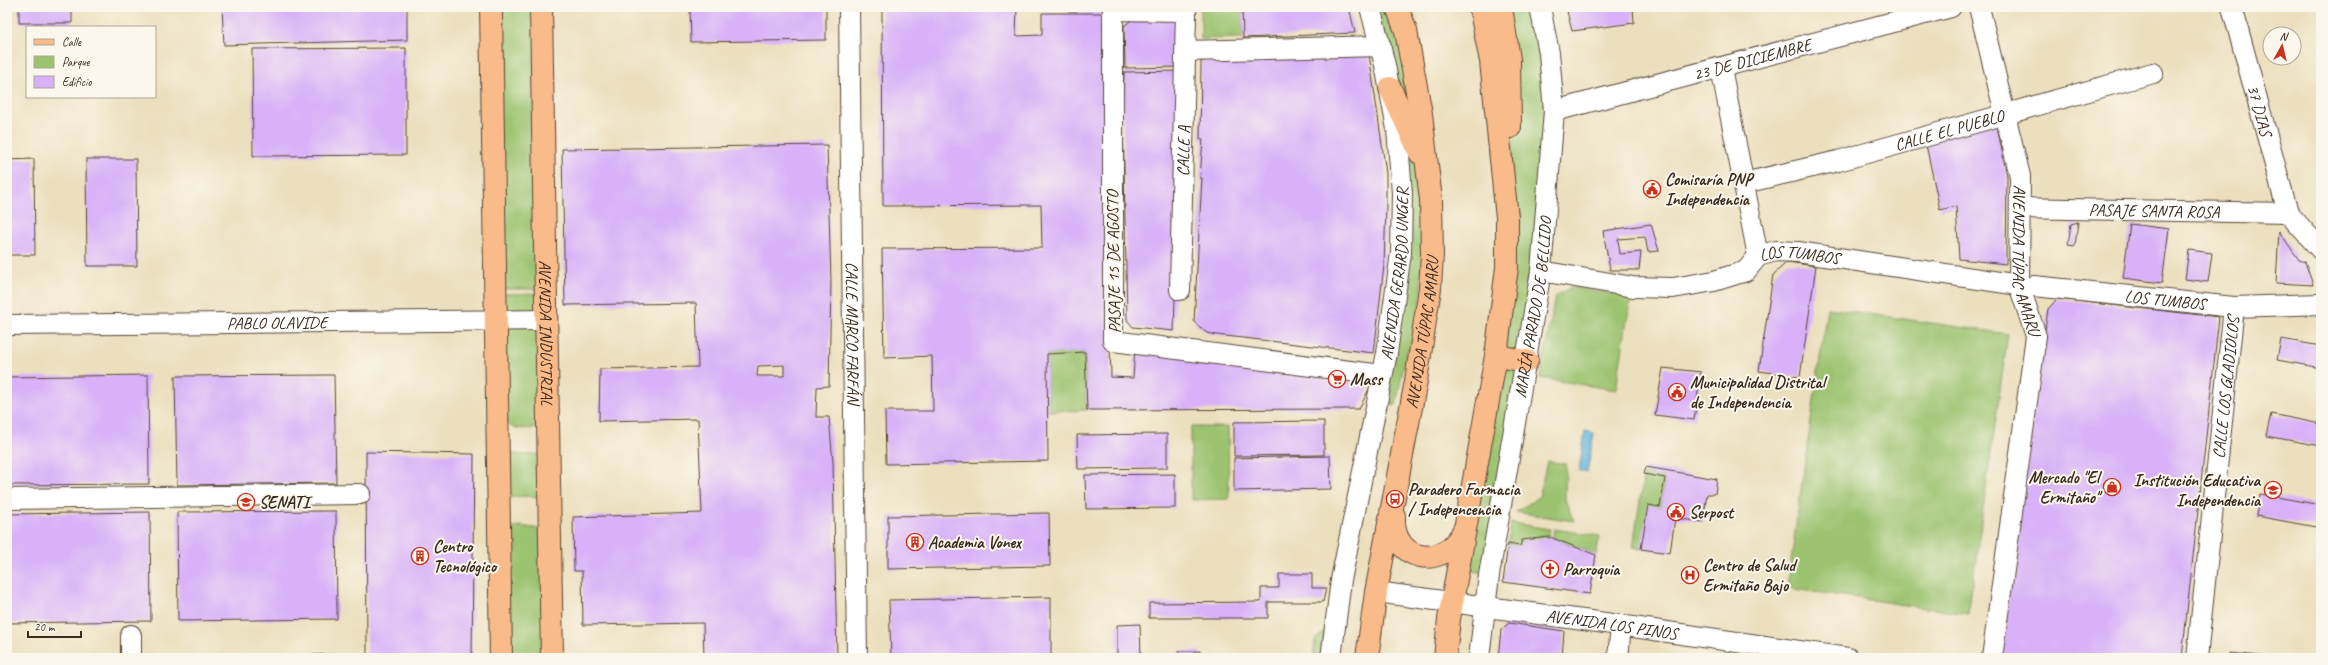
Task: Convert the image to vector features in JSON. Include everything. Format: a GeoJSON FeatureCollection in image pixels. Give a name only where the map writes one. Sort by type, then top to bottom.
{"type":"FeatureCollection","features":[{"type":"Feature","properties":{"kind":"main road"},"geometry":{"type":"LineString","coordinates":[[491,7],[501,658]]}},
{"type":"Feature","properties":{"kind":"main road","name":"AVENIDA INDUSTRIAL"},"geometry":{"type":"LineString","coordinates":[[541,7],[552,658]]}},
{"type":"Feature","properties":{"kind":"main road","name":"AVENIDA TÚPAC AMARU"},"geometry":{"type":"LineString","coordinates":[[1367,658],[1376,592],[1395,499],[1430,288],[1432,255],[1429,173],[1415,77],[1406,31],[1397,7]]}},
{"type":"Feature","properties":{"kind":"main road"},"geometry":{"type":"LineString","coordinates":[[1480,7],[1491,61],[1507,218]]}},
{"type":"Feature","properties":{"kind":"main road"},"geometry":{"type":"LineString","coordinates":[[1445,658],[1452,602],[1496,356],[1507,267],[1510,114],[1509,59],[1501,7]]}},
{"type":"Feature","properties":{"kind":"main road"},"geometry":{"type":"LineString","coordinates":[[1390,88],[1429,173]]}},
{"type":"Feature","properties":{"kind":"main road"},"geometry":{"type":"LineString","coordinates":[[1496,356],[1527,361]]}},
{"type":"Feature","properties":{"kind":"main road"},"geometry":{"type":"LineString","coordinates":[[1395,499],[1394,521],[1397,535],[1409,551],[1418,555],[1434,556],[1448,551],[1458,540],[1466,522]]}},
{"type":"Feature","properties":{"kind":"street","name":"CALLE MARCO FARFÁN"},"geometry":{"type":"LineString","coordinates":[[849,7],[857,658]]}},
{"type":"Feature","properties":{"kind":"street","name":"AVENIDA GERARDO UNGER"},"geometry":{"type":"LineString","coordinates":[[1331,658],[1341,580],[1363,480],[1382,375],[1401,253],[1401,185],[1397,129],[1390,88],[1370,7]]}},
{"type":"Feature","properties":{"kind":"street","name":"MARÍA PARADO DE BELLIDO"},"geometry":{"type":"LineString","coordinates":[[1479,658],[1485,606],[1541,271],[1554,111],[1549,53],[1540,7]]}},
{"type":"Feature","properties":{"kind":"street","name":"23 DE DICIEMBRE"},"geometry":{"type":"LineString","coordinates":[[1554,111],[1951,7]]}},
{"type":"Feature","properties":{"kind":"street","name":"AVENIDA TÚPAC AMARU"},"geometry":{"type":"LineString","coordinates":[[1979,7],[2020,176],[2020,208],[2027,285],[2036,336],[1992,658]]}},
{"type":"Feature","properties":{"kind":"street","name":"37 DIAS"},"geometry":{"type":"LineString","coordinates":[[2232,7],[2288,213]]}},
{"type":"Feature","properties":{"kind":"street","name":"PASAJE 15 DE AGOSTO"},"geometry":{"type":"LineString","coordinates":[[1186,11],[1113,10],[1113,341],[1382,375]]}},
{"type":"Feature","properties":{"kind":"street","name":"CALLE A"},"geometry":{"type":"LineString","coordinates":[[1180,290],[1186,11]]}},
{"type":"Feature","properties":{"kind":"street"},"geometry":{"type":"LineString","coordinates":[[1186,51],[1380,46]]}},
{"type":"Feature","properties":{"kind":"street"},"geometry":{"type":"LineString","coordinates":[[1722,68],[1758,256]]}},
{"type":"Feature","properties":{"kind":"street","name":"CALLE EL PUEBLO"},"geometry":{"type":"LineString","coordinates":[[1744,183],[1838,161],[2153,73]]}},
{"type":"Feature","properties":{"kind":"street","name":"PASAJE SANTA ROSA"},"geometry":{"type":"LineString","coordinates":[[2020,208],[2288,213]]}},
{"type":"Feature","properties":{"kind":"street"},"geometry":{"type":"LineString","coordinates":[[2288,213],[2321,250]]}},
{"type":"Feature","properties":{"kind":"street","name":"LOS TUMBOS"},"geometry":{"type":"LineString","coordinates":[[1541,271],[1633,287],[1673,288],[1714,281],[1746,271],[1758,256],[1776,251],[1798,252],[2027,285],[2234,307],[2321,304]]}},
{"type":"Feature","properties":{"kind":"street","name":"CALLE LOS GLADIOLOS"},"geometry":{"type":"LineString","coordinates":[[2197,658],[2234,307]]}},
{"type":"Feature","properties":{"kind":"street","name":"PABLO OLAVIDE"},"geometry":{"type":"LineString","coordinates":[[7,325],[547,320]]}},
{"type":"Feature","properties":{"kind":"street"},"geometry":{"type":"LineString","coordinates":[[7,499],[360,494]]}},
{"type":"Feature","properties":{"kind":"street","name":"AVENIDA LOS PINOS"},"geometry":{"type":"LineString","coordinates":[[1376,592],[1621,625],[1848,658]]}},
{"type":"Feature","properties":{"kind":"street"},"geometry":{"type":"LineString","coordinates":[[1618,658],[1621,625]]}},
{"type":"Feature","properties":{"kind":"street"},"geometry":{"type":"LineString","coordinates":[[131,635],[131,658]]}},
{"type":"Feature","properties":{"kind":"green space"},"geometry":{"type":"Polygon","coordinates":[[[495,7],[541,7],[545,289],[498,289],[495,7]]]}},
{"type":"Feature","properties":{"kind":"green space"},"geometry":{"type":"Polygon","coordinates":[[[1201,7],[1242,7],[1243,38],[1201,39],[1201,7]]]}},
{"type":"Feature","properties":{"kind":"green space"},"geometry":{"type":"Polygon","coordinates":[[[1372,7],[1394,7],[1422,152],[1372,7]]]}},
{"type":"Feature","properties":{"kind":"green space"},"geometry":{"type":"Polygon","coordinates":[[[1504,7],[1537,7],[1551,111],[1523,354],[1506,351],[1513,114],[1504,7]]]}},
{"type":"Feature","properties":{"kind":"green space"},"geometry":{"type":"Polygon","coordinates":[[[1400,132],[1427,175],[1418,350],[1407,349],[1396,405],[1381,401],[1400,132]]]}},
{"type":"Feature","properties":{"kind":"green space"},"geometry":{"type":"Polygon","coordinates":[[[1571,287],[1631,296],[1616,390],[1540,378],[1555,296],[1571,287]]]}},
{"type":"Feature","properties":{"kind":"green space"},"geometry":{"type":"Polygon","coordinates":[[[545,293],[546,318],[498,319],[498,294],[545,293]]]}},
{"type":"Feature","properties":{"kind":"green space"},"geometry":{"type":"Polygon","coordinates":[[[1827,308],[2008,334],[1968,614],[1787,588],[1827,308]]]}},
{"type":"Feature","properties":{"kind":"green space"},"geometry":{"type":"Polygon","coordinates":[[[499,323],[545,323],[538,427],[528,429],[518,428],[510,426],[502,420],[499,323]]]}},
{"type":"Feature","properties":{"kind":"green space"},"geometry":{"type":"Polygon","coordinates":[[[1085,352],[1087,410],[1047,411],[1047,354],[1085,352]]]}},
{"type":"Feature","properties":{"kind":"green space"},"geometry":{"type":"Polygon","coordinates":[[[1504,366],[1518,369],[1487,573],[1461,570],[1504,366]]]}},
{"type":"Feature","properties":{"kind":"green space"},"geometry":{"type":"Polygon","coordinates":[[[1191,427],[1228,427],[1229,499],[1191,500],[1191,427]]]}},
{"type":"Feature","properties":{"kind":"green space"},"geometry":{"type":"Polygon","coordinates":[[[501,450],[520,455],[540,454],[540,497],[525,496],[502,501],[501,450]]]}},
{"type":"Feature","properties":{"kind":"green space"},"geometry":{"type":"Polygon","coordinates":[[[1547,461],[1566,464],[1565,500],[1574,521],[1516,512],[1539,497],[1547,461]]]}},
{"type":"Feature","properties":{"kind":"green space"},"geometry":{"type":"Polygon","coordinates":[[[1644,474],[1665,478],[1660,507],[1641,549],[1633,547],[1644,474]]]}},
{"type":"Feature","properties":{"kind":"green space"},"geometry":{"type":"Polygon","coordinates":[[[1511,523],[1550,529],[1548,538],[1520,546],[1508,544],[1511,523]]]}},
{"type":"Feature","properties":{"kind":"green space"},"geometry":{"type":"Polygon","coordinates":[[[520,526],[540,529],[550,658],[503,658],[510,528],[520,526]]]}},
{"type":"Feature","properties":{"kind":"green space"},"geometry":{"type":"Polygon","coordinates":[[[1554,529],[1600,536],[1596,555],[1553,538],[1554,529]]]}},
{"type":"Feature","properties":{"kind":"green space"},"geometry":{"type":"Polygon","coordinates":[[[1333,623],[1329,658],[1313,658],[1315,640],[1333,623]]]}},
{"type":"Feature","properties":{"kind":"water"},"geometry":{"type":"Polygon","coordinates":[[[1585,431],[1594,433],[1587,473],[1579,471],[1585,431]]]}},
{"type":"Feature","properties":{"kind":"building"},"geometry":{"type":"Polygon","coordinates":[[[19,7],[72,7],[72,23],[19,23],[19,7]]]}},
{"type":"Feature","properties":{"kind":"building"},"geometry":{"type":"Polygon","coordinates":[[[222,7],[407,7],[407,40],[224,45],[222,7]]]}},
{"type":"Feature","properties":{"kind":"building"},"geometry":{"type":"Polygon","coordinates":[[[690,7],[826,7],[826,40],[691,42],[690,7]]]}},
{"type":"Feature","properties":{"kind":"building"},"geometry":{"type":"Polygon","coordinates":[[[882,7],[1017,7],[1016,36],[1042,35],[1042,13],[1110,13],[1109,312],[1111,377],[1133,378],[1135,347],[1374,379],[1359,409],[1087,410],[1085,352],[1047,354],[1048,461],[886,464],[885,411],[933,411],[932,356],[884,358],[882,249],[1042,248],[1041,205],[883,206],[882,7]]]}},
{"type":"Feature","properties":{"kind":"building"},"geometry":{"type":"Polygon","coordinates":[[[1242,7],[1349,7],[1355,33],[1243,38],[1242,7]]]}},
{"type":"Feature","properties":{"kind":"building"},"geometry":{"type":"Polygon","coordinates":[[[1566,7],[1633,7],[1634,23],[1572,31],[1566,7]]]}},
{"type":"Feature","properties":{"kind":"building"},"geometry":{"type":"Polygon","coordinates":[[[1135,17],[1178,17],[1182,67],[1125,68],[1124,26],[1135,17]]]}},
{"type":"Feature","properties":{"kind":"building"},"geometry":{"type":"Polygon","coordinates":[[[406,48],[406,155],[253,156],[252,49],[406,48]]]}},
{"type":"Feature","properties":{"kind":"building"},"geometry":{"type":"Polygon","coordinates":[[[1283,53],[1369,54],[1386,173],[1384,265],[1374,353],[1217,335],[1207,333],[1194,322],[1202,178],[1200,178],[1203,139],[1200,139],[1201,61],[1283,53]]]}},
{"type":"Feature","properties":{"kind":"building"},"geometry":{"type":"Polygon","coordinates":[[[1182,71],[1174,331],[1133,327],[1127,320],[1123,116],[1124,72],[1182,71]]]}},
{"type":"Feature","properties":{"kind":"building"},"geometry":{"type":"Polygon","coordinates":[[[1996,121],[2007,176],[2006,264],[1959,259],[1956,206],[1940,210],[1925,140],[1996,121]]]}},
{"type":"Feature","properties":{"kind":"building"},"geometry":{"type":"Polygon","coordinates":[[[827,145],[831,281],[829,386],[817,387],[816,417],[829,417],[833,463],[837,658],[704,658],[703,623],[583,625],[582,571],[574,571],[573,517],[702,513],[698,419],[599,421],[600,369],[698,367],[696,303],[565,305],[562,149],[827,145]],[[784,365],[758,366],[757,376],[784,376],[784,365]]]}},
{"type":"Feature","properties":{"kind":"building"},"geometry":{"type":"Polygon","coordinates":[[[34,159],[35,255],[7,255],[7,160],[34,159]]]}},
{"type":"Feature","properties":{"kind":"building"},"geometry":{"type":"Polygon","coordinates":[[[86,159],[136,159],[137,266],[87,266],[86,159]]]}},
{"type":"Feature","properties":{"kind":"building"},"geometry":{"type":"Polygon","coordinates":[[[2078,222],[2075,246],[2068,245],[2071,224],[2078,222]]]}},
{"type":"Feature","properties":{"kind":"building"},"geometry":{"type":"Polygon","coordinates":[[[1651,224],[1659,251],[1648,252],[1645,237],[1618,239],[1620,254],[1641,252],[1639,270],[1610,270],[1603,231],[1651,224]]]}},
{"type":"Feature","properties":{"kind":"building"},"geometry":{"type":"Polygon","coordinates":[[[2130,224],[2169,229],[2162,283],[2123,278],[2130,224]]]}},
{"type":"Feature","properties":{"kind":"building"},"geometry":{"type":"Polygon","coordinates":[[[2279,231],[2299,260],[2305,262],[2313,285],[2276,283],[2279,231]]]}},
{"type":"Feature","properties":{"kind":"building"},"geometry":{"type":"Polygon","coordinates":[[[2189,250],[2212,253],[2208,282],[2185,279],[2189,250]]]}},
{"type":"Feature","properties":{"kind":"building"},"geometry":{"type":"Polygon","coordinates":[[[1787,262],[1816,266],[1800,377],[1759,371],[1773,275],[1787,262]]]}},
{"type":"Feature","properties":{"kind":"building","name":"Mercado \"El Ermitaño\""},"geometry":{"type":"Polygon","coordinates":[[[2057,299],[2219,317],[2182,658],[2000,658],[2048,309],[2057,299]]]}},
{"type":"Feature","properties":{"kind":"building"},"geometry":{"type":"Polygon","coordinates":[[[2281,339],[2321,346],[2321,368],[2277,360],[2281,339]]]}},
{"type":"Feature","properties":{"kind":"building"},"geometry":{"type":"Polygon","coordinates":[[[1663,368],[1701,372],[1694,420],[1655,415],[1663,368]]]}},
{"type":"Feature","properties":{"kind":"building"},"geometry":{"type":"Polygon","coordinates":[[[148,375],[149,484],[7,485],[7,377],[148,375]]]}},
{"type":"Feature","properties":{"kind":"building"},"geometry":{"type":"Polygon","coordinates":[[[334,375],[336,483],[177,485],[175,376],[334,375]]]}},
{"type":"Feature","properties":{"kind":"building"},"geometry":{"type":"Polygon","coordinates":[[[2271,414],[2321,424],[2321,446],[2266,436],[2271,414]]]}},
{"type":"Feature","properties":{"kind":"building"},"geometry":{"type":"Polygon","coordinates":[[[1324,421],[1324,455],[1234,456],[1234,422],[1324,421]]]}},
{"type":"Feature","properties":{"kind":"building"},"geometry":{"type":"Polygon","coordinates":[[[1167,434],[1167,468],[1078,469],[1077,435],[1167,434]]]}},
{"type":"Feature","properties":{"kind":"building","name":"Centro Tecnológico"},"geometry":{"type":"Polygon","coordinates":[[[366,452],[474,454],[472,658],[367,658],[366,452]]]}},
{"type":"Feature","properties":{"kind":"building"},"geometry":{"type":"Polygon","coordinates":[[[1330,456],[1331,489],[1234,491],[1234,458],[1330,456]]]}},
{"type":"Feature","properties":{"kind":"building","name":"Serpost"},"geometry":{"type":"Polygon","coordinates":[[[1646,467],[1717,479],[1715,494],[1707,494],[1703,522],[1675,518],[1670,553],[1641,549],[1648,505],[1660,507],[1665,478],[1644,474],[1646,467]]]}},
{"type":"Feature","properties":{"kind":"building"},"geometry":{"type":"Polygon","coordinates":[[[1175,474],[1175,508],[1086,509],[1085,475],[1175,474]]]}},
{"type":"Feature","properties":{"kind":"building"},"geometry":{"type":"Polygon","coordinates":[[[2260,494],[2321,505],[2321,528],[2256,516],[2260,494]]]}},
{"type":"Feature","properties":{"kind":"building"},"geometry":{"type":"Polygon","coordinates":[[[336,511],[337,619],[178,621],[177,512],[336,511]]]}},
{"type":"Feature","properties":{"kind":"building"},"geometry":{"type":"Polygon","coordinates":[[[150,512],[151,621],[7,623],[7,514],[150,512]]]}},
{"type":"Feature","properties":{"kind":"building"},"geometry":{"type":"Polygon","coordinates":[[[1049,513],[1050,566],[888,569],[888,516],[1049,513]]]}},
{"type":"Feature","properties":{"kind":"building","name":"Parroquia"},"geometry":{"type":"Polygon","coordinates":[[[1550,537],[1596,555],[1590,594],[1503,582],[1508,544],[1520,546],[1522,540],[1550,537]]]}},
{"type":"Feature","properties":{"kind":"building"},"geometry":{"type":"Polygon","coordinates":[[[1279,574],[1312,574],[1312,588],[1326,588],[1323,602],[1268,602],[1268,618],[1149,618],[1149,603],[1261,602],[1261,588],[1279,588],[1279,574]]]}},
{"type":"Feature","properties":{"kind":"building"},"geometry":{"type":"Polygon","coordinates":[[[1051,597],[1051,658],[891,658],[889,600],[1051,597]]]}},
{"type":"Feature","properties":{"kind":"building"},"geometry":{"type":"Polygon","coordinates":[[[1509,623],[1564,631],[1562,658],[1498,658],[1501,630],[1509,623]]]}},
{"type":"Feature","properties":{"kind":"building"},"geometry":{"type":"Polygon","coordinates":[[[1140,624],[1141,658],[1117,658],[1117,625],[1140,624]]]}},
{"type":"Feature","properties":{"kind":"building"},"geometry":{"type":"Polygon","coordinates":[[[1179,651],[1200,651],[1200,658],[1179,658],[1179,651]]]}},
{"type":"Feature","properties":{"kind":"building"},"geometry":{"type":"Polygon","coordinates":[[[2230,653],[2269,657],[2269,658],[2229,658],[2230,653]]]}},
{"type":"Feature","properties":{"kind":"building"},"geometry":{"type":"Polygon","coordinates":[[[338,654],[338,658],[236,658],[236,657],[338,654]]]}},
{"type":"Feature","properties":{"kind":"place","name":"Comisaría PNP Independencia"},"geometry":{"type":"Point","coordinates":[1652,189]}},
{"type":"Feature","properties":{"kind":"place","name":"Mass"},"geometry":{"type":"Point","coordinates":[1337,379]}},
{"type":"Feature","properties":{"kind":"place","name":"Municipalidad Distrital de Independencia"},"geometry":{"type":"Point","coordinates":[1677,392]}},
{"type":"Feature","properties":{"kind":"place","name":"Mercado \"El Ermitaño\""},"geometry":{"type":"Point","coordinates":[2112,487]}},
{"type":"Feature","properties":{"kind":"place","name":"Institución Educativa Independencia"},"geometry":{"type":"Point","coordinates":[2273,490]}},
{"type":"Feature","properties":{"kind":"place","name":"Paradero Farmacia / Indepencencia"},"geometry":{"type":"Point","coordinates":[1395,499]}},
{"type":"Feature","properties":{"kind":"place","name":"SENATI"},"geometry":{"type":"Point","coordinates":[246,502]}},
{"type":"Feature","properties":{"kind":"place","name":"Serpost"},"geometry":{"type":"Point","coordinates":[1676,512]}},
{"type":"Feature","properties":{"kind":"place","name":"Academia Vonex"},"geometry":{"type":"Point","coordinates":[915,542]}},
{"type":"Feature","properties":{"kind":"place","name":"Centro Tecnológico"},"geometry":{"type":"Point","coordinates":[420,556]}},
{"type":"Feature","properties":{"kind":"place","name":"Parroquia"},"geometry":{"type":"Point","coordinates":[1550,569]}},
{"type":"Feature","properties":{"kind":"place","name":"Centro de Salud Ermitaño Bajo"},"geometry":{"type":"Point","coordinates":[1690,575]}}]}
